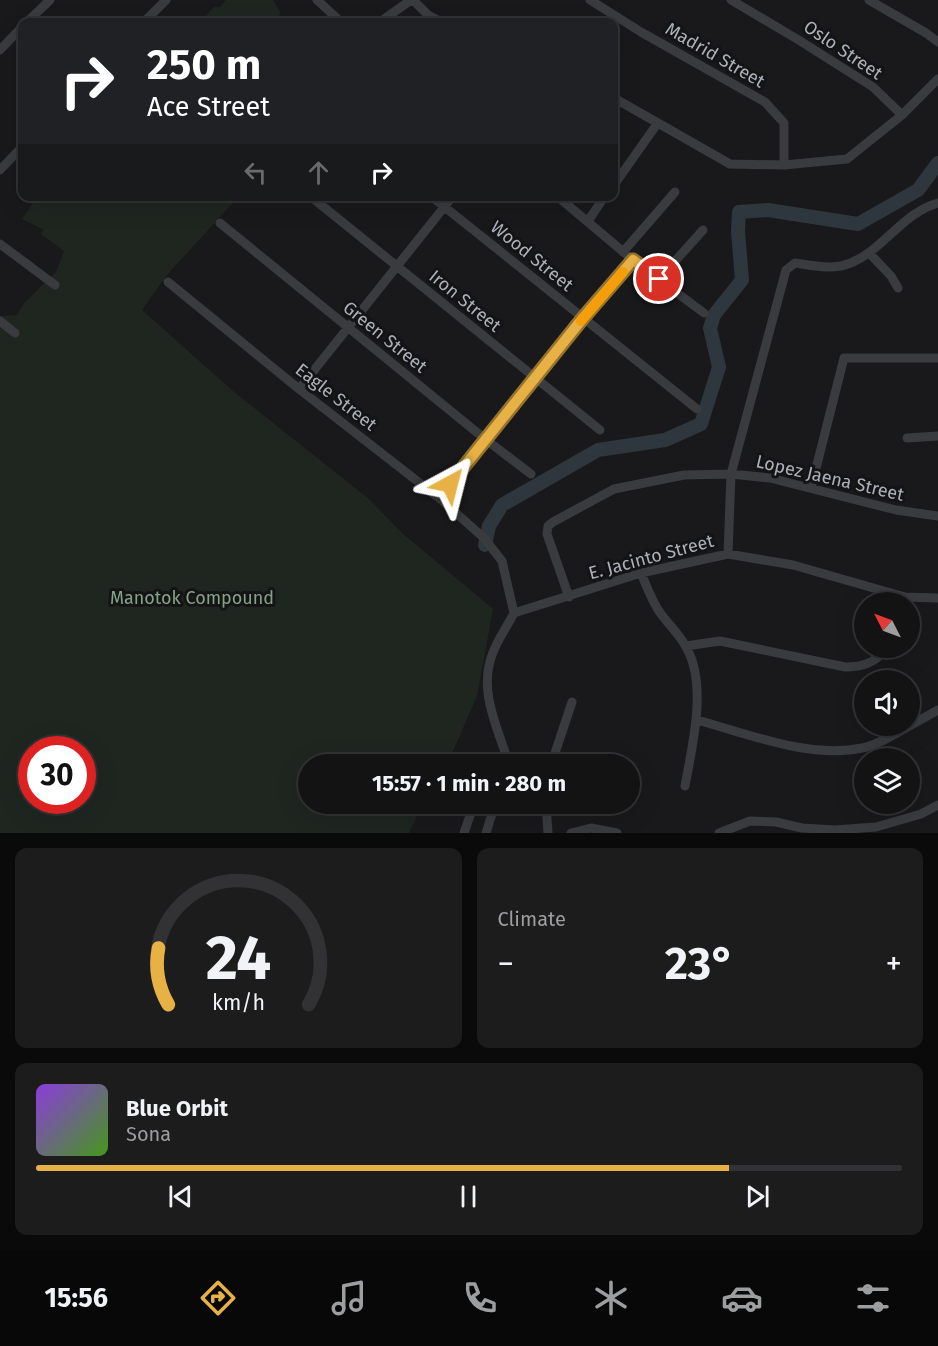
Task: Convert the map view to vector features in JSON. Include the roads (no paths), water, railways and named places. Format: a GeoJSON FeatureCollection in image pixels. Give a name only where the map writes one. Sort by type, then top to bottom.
{"type":"FeatureCollection","features":[{"type":"Feature","properties":{"kind":"street"},"geometry":{"type":"LineString","coordinates":[[31,18],[50,0]]}},
{"type":"Feature","properties":{"kind":"street"},"geometry":{"type":"LineString","coordinates":[[150,18],[166,0]]}},
{"type":"Feature","properties":{"kind":"street"},"geometry":{"type":"LineString","coordinates":[[317,0],[337,18]]}},
{"type":"Feature","properties":{"kind":"street"},"geometry":{"type":"LineString","coordinates":[[386,18],[412,0],[434,18]]}},
{"type":"Feature","properties":{"kind":"street","name":"Madrid Street"},"geometry":{"type":"LineString","coordinates":[[590,0],[641,32],[765,102],[784,123],[784,165]]}},
{"type":"Feature","properties":{"kind":"street","name":"Oslo Street"},"geometry":{"type":"LineString","coordinates":[[731,0],[873,87],[902,115]]}},
{"type":"Feature","properties":{"kind":"street"},"geometry":{"type":"LineString","coordinates":[[869,0],[938,42]]}},
{"type":"Feature","properties":{"kind":"street"},"geometry":{"type":"LineString","coordinates":[[0,50],[18,31]]}},
{"type":"Feature","properties":{"kind":"street"},"geometry":{"type":"LineString","coordinates":[[618,100],[730,164],[784,165],[847,159],[902,115],[938,79]]}},
{"type":"Feature","properties":{"kind":"street"},"geometry":{"type":"LineString","coordinates":[[618,179],[657,124]]}},
{"type":"Feature","properties":{"kind":"street"},"geometry":{"type":"LineString","coordinates":[[0,170],[18,151]]}},
{"type":"Feature","properties":{"kind":"street"},"geometry":{"type":"LineString","coordinates":[[623,252],[675,192]]}},
{"type":"Feature","properties":{"kind":"street","name":"Iron Street"},"geometry":{"type":"LineString","coordinates":[[316,201],[600,430]]}},
{"type":"Feature","properties":{"kind":"street","name":"Wood Street"},"geometry":{"type":"LineString","coordinates":[[437,201],[697,409]]}},
{"type":"Feature","properties":{"kind":"street"},"geometry":{"type":"LineString","coordinates":[[298,389],[449,201]]}},
{"type":"Feature","properties":{"kind":"street"},"geometry":{"type":"LineString","coordinates":[[563,201],[633,260],[704,313]]}},
{"type":"Feature","properties":{"kind":"street"},"geometry":{"type":"LineString","coordinates":[[588,221],[602,201]]}},
{"type":"Feature","properties":{"kind":"street"},"geometry":{"type":"LineString","coordinates":[[728,554],[730,474],[786,270],[795,263],[827,267],[842,266],[869,253],[915,213],[938,203]]}},
{"type":"Feature","properties":{"kind":"street","name":"Green Street"},"geometry":{"type":"LineString","coordinates":[[220,223],[531,474]]}},
{"type":"Feature","properties":{"kind":"street"},"geometry":{"type":"LineString","coordinates":[[659,279],[703,230]]}},
{"type":"Feature","properties":{"kind":"street"},"geometry":{"type":"LineString","coordinates":[[0,244],[55,285]]}},
{"type":"Feature","properties":{"kind":"street"},"geometry":{"type":"LineString","coordinates":[[869,253],[891,276],[898,288]]}},
{"type":"Feature","properties":{"kind":"street"},"geometry":{"type":"LineString","coordinates":[[439,498],[583,318],[633,260]]}},
{"type":"Feature","properties":{"kind":"street","name":"Eagle Street"},"geometry":{"type":"LineString","coordinates":[[168,282],[298,389],[439,498],[484,538],[502,561],[514,614]]}},
{"type":"Feature","properties":{"kind":"street"},"geometry":{"type":"LineString","coordinates":[[0,321],[15,333]]}},
{"type":"Feature","properties":{"kind":"street"},"geometry":{"type":"LineString","coordinates":[[811,488],[844,358],[938,358]]}},
{"type":"Feature","properties":{"kind":"street"},"geometry":{"type":"LineString","coordinates":[[906,438],[938,436]]}},
{"type":"Feature","properties":{"kind":"street","name":"Lopez Jaena Street"},"geometry":{"type":"LineString","coordinates":[[569,597],[547,534],[548,526],[614,489],[684,475],[730,474],[770,478],[896,510],[938,516]]}},
{"type":"Feature","properties":{"kind":"street","name":"E. Jacinto Street"},"geometry":{"type":"LineString","coordinates":[[514,614],[641,573],[728,554],[793,566],[878,592]]}},
{"type":"Feature","properties":{"kind":"street"},"geometry":{"type":"LineString","coordinates":[[641,573],[648,592],[686,646],[694,664],[698,720],[685,786]]}},
{"type":"Feature","properties":{"kind":"street","name":"E. Jacinto Street"},"geometry":{"type":"LineString","coordinates":[[920,599],[938,598]]}},
{"type":"Feature","properties":{"kind":"street"},"geometry":{"type":"LineString","coordinates":[[506,754],[488,698],[486,680],[492,654],[514,614]]}},
{"type":"Feature","properties":{"kind":"street"},"geometry":{"type":"LineString","coordinates":[[686,646],[720,641],[834,665],[857,667],[870,664],[876,658]]}},
{"type":"Feature","properties":{"kind":"street"},"geometry":{"type":"LineString","coordinates":[[555,754],[572,702]]}},
{"type":"Feature","properties":{"kind":"street"},"geometry":{"type":"LineString","coordinates":[[920,720],[938,710]]}},
{"type":"Feature","properties":{"kind":"street"},"geometry":{"type":"LineString","coordinates":[[698,720],[800,748],[831,751],[864,748],[889,736]]}},
{"type":"Feature","properties":{"kind":"street"},"geometry":{"type":"LineString","coordinates":[[719,833],[750,821],[835,830],[876,827],[921,814],[938,805]]}},
{"type":"Feature","properties":{"kind":"street"},"geometry":{"type":"LineString","coordinates":[[464,833],[471,814]]}},
{"type":"Feature","properties":{"kind":"street"},"geometry":{"type":"LineString","coordinates":[[486,833],[492,814]]}},
{"type":"Feature","properties":{"kind":"street"},"geometry":{"type":"LineString","coordinates":[[547,814],[548,833]]}},
{"type":"Feature","properties":{"kind":"street"},"geometry":{"type":"LineString","coordinates":[[571,833],[591,828],[617,833]]}},
{"type":"Feature","properties":{"kind":"waterway"},"geometry":{"type":"LineString","coordinates":[[485,545],[489,526],[502,505],[598,450],[665,440],[701,424],[719,367],[710,328],[714,315],[742,280],[738,231],[739,212],[768,210],[858,224],[918,190],[938,163]]}},
{"type":"Feature","properties":{"kind":"park label","name":"Manotok Compound"},"geometry":{"type":"Point","coordinates":[192,598]}}]}
